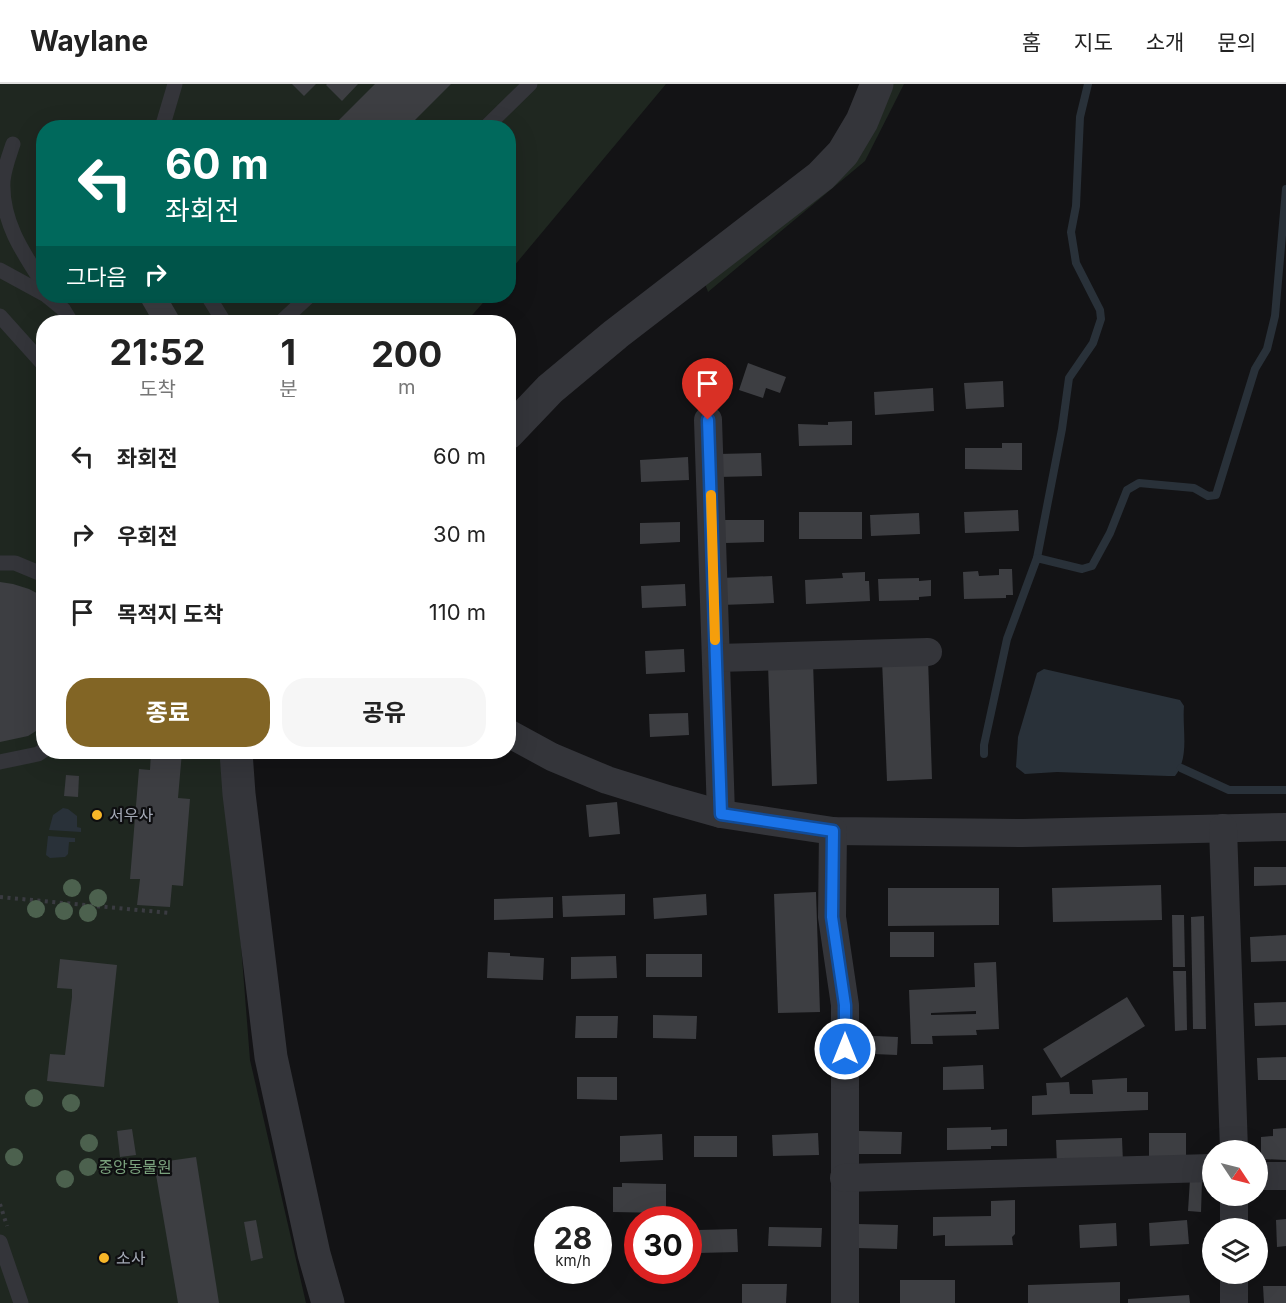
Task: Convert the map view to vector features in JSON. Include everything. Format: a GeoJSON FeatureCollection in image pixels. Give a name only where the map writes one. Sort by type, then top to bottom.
{"type":"FeatureCollection","features":[{"type":"Feature","properties":{"kind":"street"},"geometry":{"type":"LineString","coordinates":[[516,425],[550,389],[616,334],[821,176],[843,153],[862,121],[877,84]]}},
{"type":"Feature","properties":{"kind":"street"},"geometry":{"type":"LineString","coordinates":[[708,420],[721,814]]}},
{"type":"Feature","properties":{"kind":"street"},"geometry":{"type":"LineString","coordinates":[[716,658],[928,652]]}},
{"type":"Feature","properties":{"kind":"street"},"geometry":{"type":"LineString","coordinates":[[516,737],[552,757],[607,780],[721,814],[833,831],[1023,833],[1286,827]]}},
{"type":"Feature","properties":{"kind":"street"},"geometry":{"type":"LineString","coordinates":[[236,759],[271,1057],[314,1254],[328,1303]]}},
{"type":"Feature","properties":{"kind":"street"},"geometry":{"type":"LineString","coordinates":[[1223,828],[1234,1140]]}},
{"type":"Feature","properties":{"kind":"street"},"geometry":{"type":"LineString","coordinates":[[833,831],[832,917],[845,1005],[844,1303]]}},
{"type":"Feature","properties":{"kind":"street"},"geometry":{"type":"LineString","coordinates":[[844,1178],[1202,1168]]}},
{"type":"Feature","properties":{"kind":"street"},"geometry":{"type":"LineString","coordinates":[[1268,1176],[1286,1176]]}},
{"type":"Feature","properties":{"kind":"street"},"geometry":{"type":"LineString","coordinates":[[1234,1284],[1234,1303]]}},
{"type":"Feature","properties":{"kind":"lane"},"geometry":{"type":"LineString","coordinates":[[164,120],[175,84]]}},
{"type":"Feature","properties":{"kind":"lane"},"geometry":{"type":"LineString","coordinates":[[493,120],[530,84]]}},
{"type":"Feature","properties":{"kind":"lane"},"geometry":{"type":"LineString","coordinates":[[13,144],[3,180],[6,215],[22,252],[36,273]]}},
{"type":"Feature","properties":{"kind":"lane"},"geometry":{"type":"LineString","coordinates":[[0,270],[36,290]]}},
{"type":"Feature","properties":{"kind":"lane"},"geometry":{"type":"LineString","coordinates":[[56,303],[67,315]]}},
{"type":"Feature","properties":{"kind":"lane"},"geometry":{"type":"LineString","coordinates":[[289,315],[301,303]]}},
{"type":"Feature","properties":{"kind":"lane"},"geometry":{"type":"LineString","coordinates":[[0,316],[36,357]]}},
{"type":"Feature","properties":{"kind":"lane"},"geometry":{"type":"LineString","coordinates":[[0,563],[15,563],[36,572]]}},
{"type":"Feature","properties":{"kind":"lane"},"geometry":{"type":"LineString","coordinates":[[0,762],[36,754]]}},
{"type":"Feature","properties":{"kind":"lane"},"geometry":{"type":"LineString","coordinates":[[0,1242],[21,1303]]}},
{"type":"Feature","properties":{"kind":"path"},"geometry":{"type":"LineString","coordinates":[[0,897],[170,913]]}},
{"type":"Feature","properties":{"kind":"green space","name":"중앙동물원"},"geometry":{"type":"Polygon","coordinates":[[[0,84],[666,84],[516,264],[516,120],[36,120],[36,303],[483,303],[472,315],[36,315],[36,759],[227,759],[250,1060],[306,1303],[0,1303],[0,84]]]}},
{"type":"Feature","properties":{"kind":"green space"},"geometry":{"type":"Polygon","coordinates":[[[888,84],[904,84],[865,161],[708,292],[703,278],[888,84]]]}},
{"type":"Feature","properties":{"kind":"shaded area"},"geometry":{"type":"Polygon","coordinates":[[[1044,669],[1180,700],[1184,706],[1184,752],[1180,768],[1175,776],[1057,772],[1025,774],[1016,767],[1018,737],[1037,673],[1044,669]]]}},
{"type":"Feature","properties":{"kind":"shaded area"},"geometry":{"type":"Polygon","coordinates":[[[63,808],[77,816],[77,827],[81,828],[81,832],[49,830],[53,815],[63,808]]]}},
{"type":"Feature","properties":{"kind":"shaded area"},"geometry":{"type":"Polygon","coordinates":[[[48,836],[75,838],[75,842],[69,842],[68,854],[65,857],[50,858],[46,855],[48,836]]]}},
{"type":"Feature","properties":{"kind":"building"},"geometry":{"type":"Polygon","coordinates":[[[292,84],[316,84],[304,96],[292,84]]]}},
{"type":"Feature","properties":{"kind":"building"},"geometry":{"type":"Polygon","coordinates":[[[327,84],[358,84],[342,101],[327,84]]]}},
{"type":"Feature","properties":{"kind":"building"},"geometry":{"type":"Polygon","coordinates":[[[375,84],[451,84],[415,120],[339,120],[375,84]]]}},
{"type":"Feature","properties":{"kind":"building"},"geometry":{"type":"Polygon","coordinates":[[[142,303],[171,303],[178,315],[149,315],[142,303]]]}},
{"type":"Feature","properties":{"kind":"building"},"geometry":{"type":"Polygon","coordinates":[[[748,363],[786,377],[780,393],[766,388],[763,398],[739,390],[748,363]]]}},
{"type":"Feature","properties":{"kind":"building"},"geometry":{"type":"Polygon","coordinates":[[[1003,381],[1004,407],[966,409],[964,383],[1003,381]]]}},
{"type":"Feature","properties":{"kind":"building"},"geometry":{"type":"Polygon","coordinates":[[[933,388],[934,411],[875,415],[874,392],[933,388]]]}},
{"type":"Feature","properties":{"kind":"building"},"geometry":{"type":"Polygon","coordinates":[[[852,421],[852,445],[799,446],[798,424],[828,425],[828,422],[852,421]]]}},
{"type":"Feature","properties":{"kind":"building"},"geometry":{"type":"Polygon","coordinates":[[[1002,443],[1022,443],[1022,470],[965,469],[965,448],[1002,448],[1002,443]]]}},
{"type":"Feature","properties":{"kind":"building"},"geometry":{"type":"Polygon","coordinates":[[[761,453],[762,476],[718,477],[718,454],[761,453]]]}},
{"type":"Feature","properties":{"kind":"building"},"geometry":{"type":"Polygon","coordinates":[[[688,457],[689,480],[641,482],[640,460],[688,457]]]}},
{"type":"Feature","properties":{"kind":"building"},"geometry":{"type":"Polygon","coordinates":[[[1018,510],[1019,531],[965,533],[964,512],[1018,510]]]}},
{"type":"Feature","properties":{"kind":"building"},"geometry":{"type":"Polygon","coordinates":[[[799,512],[862,512],[862,539],[799,539],[799,512]]]}},
{"type":"Feature","properties":{"kind":"building"},"geometry":{"type":"Polygon","coordinates":[[[919,513],[920,534],[871,536],[870,515],[919,513]]]}},
{"type":"Feature","properties":{"kind":"building"},"geometry":{"type":"Polygon","coordinates":[[[724,520],[764,520],[764,542],[725,543],[724,520]]]}},
{"type":"Feature","properties":{"kind":"building"},"geometry":{"type":"Polygon","coordinates":[[[680,522],[680,542],[640,544],[640,523],[680,522]]]}},
{"type":"Feature","properties":{"kind":"building"},"geometry":{"type":"Polygon","coordinates":[[[999,569],[1012,569],[1013,595],[1006,595],[1006,598],[964,599],[963,572],[978,571],[979,576],[999,575],[999,569]]]}},
{"type":"Feature","properties":{"kind":"building"},"geometry":{"type":"Polygon","coordinates":[[[865,572],[865,581],[869,581],[870,601],[806,604],[805,580],[843,578],[842,573],[865,572]]]}},
{"type":"Feature","properties":{"kind":"building"},"geometry":{"type":"Polygon","coordinates":[[[772,576],[774,603],[721,605],[720,578],[772,576]]]}},
{"type":"Feature","properties":{"kind":"building"},"geometry":{"type":"Polygon","coordinates":[[[919,578],[919,581],[931,580],[931,596],[919,597],[919,600],[879,601],[878,579],[919,578]]]}},
{"type":"Feature","properties":{"kind":"building"},"geometry":{"type":"Polygon","coordinates":[[[0,582],[36,593],[36,731],[28,736],[0,742],[0,582]]]}},
{"type":"Feature","properties":{"kind":"building"},"geometry":{"type":"Polygon","coordinates":[[[685,584],[686,606],[642,608],[641,586],[685,584]]]}},
{"type":"Feature","properties":{"kind":"building"},"geometry":{"type":"Polygon","coordinates":[[[684,649],[685,672],[646,674],[645,651],[684,649]]]}},
{"type":"Feature","properties":{"kind":"building"},"geometry":{"type":"Polygon","coordinates":[[[928,658],[932,779],[887,781],[882,660],[928,658]]]}},
{"type":"Feature","properties":{"kind":"building"},"geometry":{"type":"Polygon","coordinates":[[[813,662],[817,784],[772,786],[768,664],[813,662]]]}},
{"type":"Feature","properties":{"kind":"building"},"geometry":{"type":"Polygon","coordinates":[[[688,713],[689,735],[650,737],[649,714],[688,713]]]}},
{"type":"Feature","properties":{"kind":"building"},"geometry":{"type":"Polygon","coordinates":[[[151,759],[181,759],[178,798],[190,799],[183,886],[172,885],[170,907],[137,905],[140,879],[130,879],[139,769],[150,770],[151,759]]]}},
{"type":"Feature","properties":{"kind":"building"},"geometry":{"type":"Polygon","coordinates":[[[66,775],[79,776],[78,797],[64,796],[66,775]]]}},
{"type":"Feature","properties":{"kind":"building"},"geometry":{"type":"Polygon","coordinates":[[[617,802],[620,834],[589,837],[586,805],[617,802]]]}},
{"type":"Feature","properties":{"kind":"building"},"geometry":{"type":"Polygon","coordinates":[[[1254,867],[1286,867],[1286,885],[1254,886],[1254,867]]]}},
{"type":"Feature","properties":{"kind":"building"},"geometry":{"type":"Polygon","coordinates":[[[1161,885],[1162,920],[1053,922],[1052,888],[1161,885]]]}},
{"type":"Feature","properties":{"kind":"building"},"geometry":{"type":"Polygon","coordinates":[[[888,888],[999,888],[999,925],[888,926],[888,888]]]}},
{"type":"Feature","properties":{"kind":"building"},"geometry":{"type":"Polygon","coordinates":[[[816,892],[820,1012],[778,1013],[774,894],[816,892]]]}},
{"type":"Feature","properties":{"kind":"building"},"geometry":{"type":"Polygon","coordinates":[[[625,894],[625,915],[563,917],[562,896],[625,894]]]}},
{"type":"Feature","properties":{"kind":"building"},"geometry":{"type":"Polygon","coordinates":[[[706,894],[707,915],[654,919],[653,898],[706,894]]]}},
{"type":"Feature","properties":{"kind":"building"},"geometry":{"type":"Polygon","coordinates":[[[553,897],[553,918],[494,920],[494,899],[553,897]]]}},
{"type":"Feature","properties":{"kind":"building"},"geometry":{"type":"Polygon","coordinates":[[[1172,915],[1184,915],[1185,967],[1173,967],[1172,915]]]}},
{"type":"Feature","properties":{"kind":"building"},"geometry":{"type":"Polygon","coordinates":[[[1204,916],[1206,1029],[1193,1029],[1191,917],[1204,916]]]}},
{"type":"Feature","properties":{"kind":"building"},"geometry":{"type":"Polygon","coordinates":[[[890,932],[934,932],[934,957],[890,957],[890,932]]]}},
{"type":"Feature","properties":{"kind":"building"},"geometry":{"type":"Polygon","coordinates":[[[1286,935],[1286,961],[1251,962],[1250,937],[1286,935]]]}},
{"type":"Feature","properties":{"kind":"building"},"geometry":{"type":"Polygon","coordinates":[[[488,952],[544,958],[543,980],[487,978],[488,952]]]}},
{"type":"Feature","properties":{"kind":"building"},"geometry":{"type":"Polygon","coordinates":[[[646,954],[702,954],[702,977],[646,977],[646,954]]]}},
{"type":"Feature","properties":{"kind":"building"},"geometry":{"type":"Polygon","coordinates":[[[616,956],[617,978],[571,979],[571,957],[616,956]]]}},
{"type":"Feature","properties":{"kind":"building"},"geometry":{"type":"Polygon","coordinates":[[[60,959],[117,965],[104,1087],[47,1081],[50,1054],[65,1055],[72,997],[72,989],[57,988],[60,959]]]}},
{"type":"Feature","properties":{"kind":"building"},"geometry":{"type":"Polygon","coordinates":[[[996,962],[999,1029],[976,1030],[977,1035],[932,1036],[933,1044],[911,1044],[909,990],[975,987],[974,963],[996,962]],[[976,1011],[931,1013],[931,1015],[976,1014],[976,1011]]]}},
{"type":"Feature","properties":{"kind":"building"},"geometry":{"type":"Polygon","coordinates":[[[1173,971],[1186,971],[1187,1030],[1175,1031],[1173,971]]]}},
{"type":"Feature","properties":{"kind":"building"},"geometry":{"type":"Polygon","coordinates":[[[1127,997],[1145,1026],[1061,1078],[1043,1049],[1127,997]]]}},
{"type":"Feature","properties":{"kind":"building"},"geometry":{"type":"Polygon","coordinates":[[[1286,1002],[1286,1025],[1255,1026],[1254,1003],[1286,1002]]]}},
{"type":"Feature","properties":{"kind":"building"},"geometry":{"type":"Polygon","coordinates":[[[653,1015],[697,1016],[696,1039],[653,1038],[653,1015]]]}},
{"type":"Feature","properties":{"kind":"building"},"geometry":{"type":"Polygon","coordinates":[[[576,1016],[618,1016],[617,1038],[575,1038],[576,1016]]]}},
{"type":"Feature","properties":{"kind":"building"},"geometry":{"type":"Polygon","coordinates":[[[851,1035],[898,1037],[897,1055],[850,1053],[851,1035]]]}},
{"type":"Feature","properties":{"kind":"building"},"geometry":{"type":"Polygon","coordinates":[[[1286,1057],[1286,1080],[1258,1080],[1257,1058],[1286,1057]]]}},
{"type":"Feature","properties":{"kind":"building"},"geometry":{"type":"Polygon","coordinates":[[[983,1065],[984,1089],[943,1090],[943,1067],[983,1065]]]}},
{"type":"Feature","properties":{"kind":"building"},"geometry":{"type":"Polygon","coordinates":[[[577,1077],[617,1077],[617,1100],[577,1099],[577,1077]]]}},
{"type":"Feature","properties":{"kind":"building"},"geometry":{"type":"Polygon","coordinates":[[[1127,1078],[1127,1092],[1148,1092],[1148,1110],[1032,1115],[1032,1096],[1047,1095],[1046,1083],[1069,1082],[1070,1094],[1093,1094],[1092,1080],[1127,1078]]]}},
{"type":"Feature","properties":{"kind":"building"},"geometry":{"type":"Polygon","coordinates":[[[991,1127],[991,1130],[1007,1129],[1007,1146],[991,1146],[991,1149],[947,1150],[947,1128],[991,1127]]]}},
{"type":"Feature","properties":{"kind":"building"},"geometry":{"type":"Polygon","coordinates":[[[1286,1128],[1286,1160],[1268,1159],[1268,1140],[1261,1140],[1261,1137],[1273,1136],[1273,1129],[1286,1128]]]}},
{"type":"Feature","properties":{"kind":"building"},"geometry":{"type":"Polygon","coordinates":[[[132,1129],[136,1155],[120,1157],[117,1131],[132,1129]]]}},
{"type":"Feature","properties":{"kind":"building"},"geometry":{"type":"Polygon","coordinates":[[[858,1131],[902,1132],[901,1154],[858,1154],[858,1131]]]}},
{"type":"Feature","properties":{"kind":"building"},"geometry":{"type":"Polygon","coordinates":[[[818,1133],[819,1155],[773,1156],[772,1135],[818,1133]]]}},
{"type":"Feature","properties":{"kind":"building"},"geometry":{"type":"Polygon","coordinates":[[[1149,1133],[1186,1133],[1186,1157],[1149,1158],[1149,1133]]]}},
{"type":"Feature","properties":{"kind":"building"},"geometry":{"type":"Polygon","coordinates":[[[662,1134],[663,1160],[620,1162],[620,1136],[662,1134]]]}},
{"type":"Feature","properties":{"kind":"building"},"geometry":{"type":"Polygon","coordinates":[[[694,1136],[737,1136],[737,1157],[694,1157],[694,1136]]]}},
{"type":"Feature","properties":{"kind":"building"},"geometry":{"type":"Polygon","coordinates":[[[1122,1138],[1123,1163],[1057,1165],[1056,1140],[1122,1138]]]}},
{"type":"Feature","properties":{"kind":"building"},"geometry":{"type":"Polygon","coordinates":[[[196,1157],[219,1303],[178,1303],[154,1163],[196,1157]]]}},
{"type":"Feature","properties":{"kind":"building"},"geometry":{"type":"Polygon","coordinates":[[[1190,1179],[1202,1180],[1201,1212],[1188,1211],[1190,1179]]]}},
{"type":"Feature","properties":{"kind":"building"},"geometry":{"type":"Polygon","coordinates":[[[622,1183],[666,1184],[666,1206],[624,1206],[624,1212],[613,1212],[613,1187],[622,1187],[622,1183]]]}},
{"type":"Feature","properties":{"kind":"building"},"geometry":{"type":"Polygon","coordinates":[[[1015,1200],[1013,1245],[945,1246],[945,1235],[933,1236],[933,1217],[991,1216],[991,1201],[1015,1200]]]}},
{"type":"Feature","properties":{"kind":"building"},"geometry":{"type":"Polygon","coordinates":[[[1286,1219],[1286,1246],[1277,1247],[1276,1220],[1286,1219]]]}},
{"type":"Feature","properties":{"kind":"building"},"geometry":{"type":"Polygon","coordinates":[[[256,1220],[263,1258],[251,1261],[244,1222],[256,1220]]]}},
{"type":"Feature","properties":{"kind":"building"},"geometry":{"type":"Polygon","coordinates":[[[1187,1220],[1189,1244],[1150,1246],[1149,1223],[1187,1220]]]}},
{"type":"Feature","properties":{"kind":"building"},"geometry":{"type":"Polygon","coordinates":[[[1116,1223],[1117,1246],[1080,1248],[1079,1225],[1116,1223]]]}},
{"type":"Feature","properties":{"kind":"building"},"geometry":{"type":"Polygon","coordinates":[[[857,1224],[898,1225],[897,1249],[856,1248],[857,1224]]]}},
{"type":"Feature","properties":{"kind":"building"},"geometry":{"type":"Polygon","coordinates":[[[769,1227],[822,1228],[821,1247],[768,1246],[769,1227]]]}},
{"type":"Feature","properties":{"kind":"building"},"geometry":{"type":"Polygon","coordinates":[[[737,1229],[738,1252],[702,1253],[702,1230],[737,1229]]]}},
{"type":"Feature","properties":{"kind":"building"},"geometry":{"type":"Polygon","coordinates":[[[900,1280],[955,1280],[955,1303],[900,1303],[900,1280]]]}},
{"type":"Feature","properties":{"kind":"building"},"geometry":{"type":"Polygon","coordinates":[[[1120,1282],[1120,1303],[1028,1303],[1028,1285],[1120,1282]]]}},
{"type":"Feature","properties":{"kind":"building"},"geometry":{"type":"Polygon","coordinates":[[[742,1284],[787,1284],[786,1303],[742,1303],[742,1284]]]}},
{"type":"Feature","properties":{"kind":"building"},"geometry":{"type":"Polygon","coordinates":[[[1263,1286],[1286,1286],[1286,1303],[1264,1303],[1263,1286]]]}},
{"type":"Feature","properties":{"kind":"building"},"geometry":{"type":"Polygon","coordinates":[[[1189,1295],[1190,1303],[1128,1303],[1128,1299],[1189,1295]]]}},
{"type":"Feature","properties":{"kind":"waterway"},"geometry":{"type":"LineString","coordinates":[[1037,558],[1062,429],[1069,378],[1093,343],[1101,319],[1100,310],[1076,263],[1071,232],[1076,206],[1080,117],[1088,84]]}},
{"type":"Feature","properties":{"kind":"waterway"},"geometry":{"type":"LineString","coordinates":[[984,754],[1007,639],[1037,558],[1082,569],[1092,566],[1110,533],[1127,490],[1139,483],[1194,488],[1208,496],[1216,495],[1255,369],[1267,349],[1275,316],[1286,189]]}},
{"type":"Feature","properties":{"kind":"waterway"},"geometry":{"type":"LineString","coordinates":[[1181,768],[1229,790],[1286,790]]}},
{"type":"Feature","properties":{"kind":"slow traffic"},"geometry":{"type":"LineString","coordinates":[[711,495],[715,640]]}},
{"type":"Feature","properties":{"kind":"place","name":"서우사"},"geometry":{"type":"Point","coordinates":[97,815]}},
{"type":"Feature","properties":{"kind":"place","name":"소사"},"geometry":{"type":"Point","coordinates":[104,1258]}},
{"type":"Feature","properties":{"kind":"route"},"geometry":{"type":"LineString","coordinates":[[708,420],[721,814],[833,831],[832,917],[845,1005],[845,1049]]}}]}
